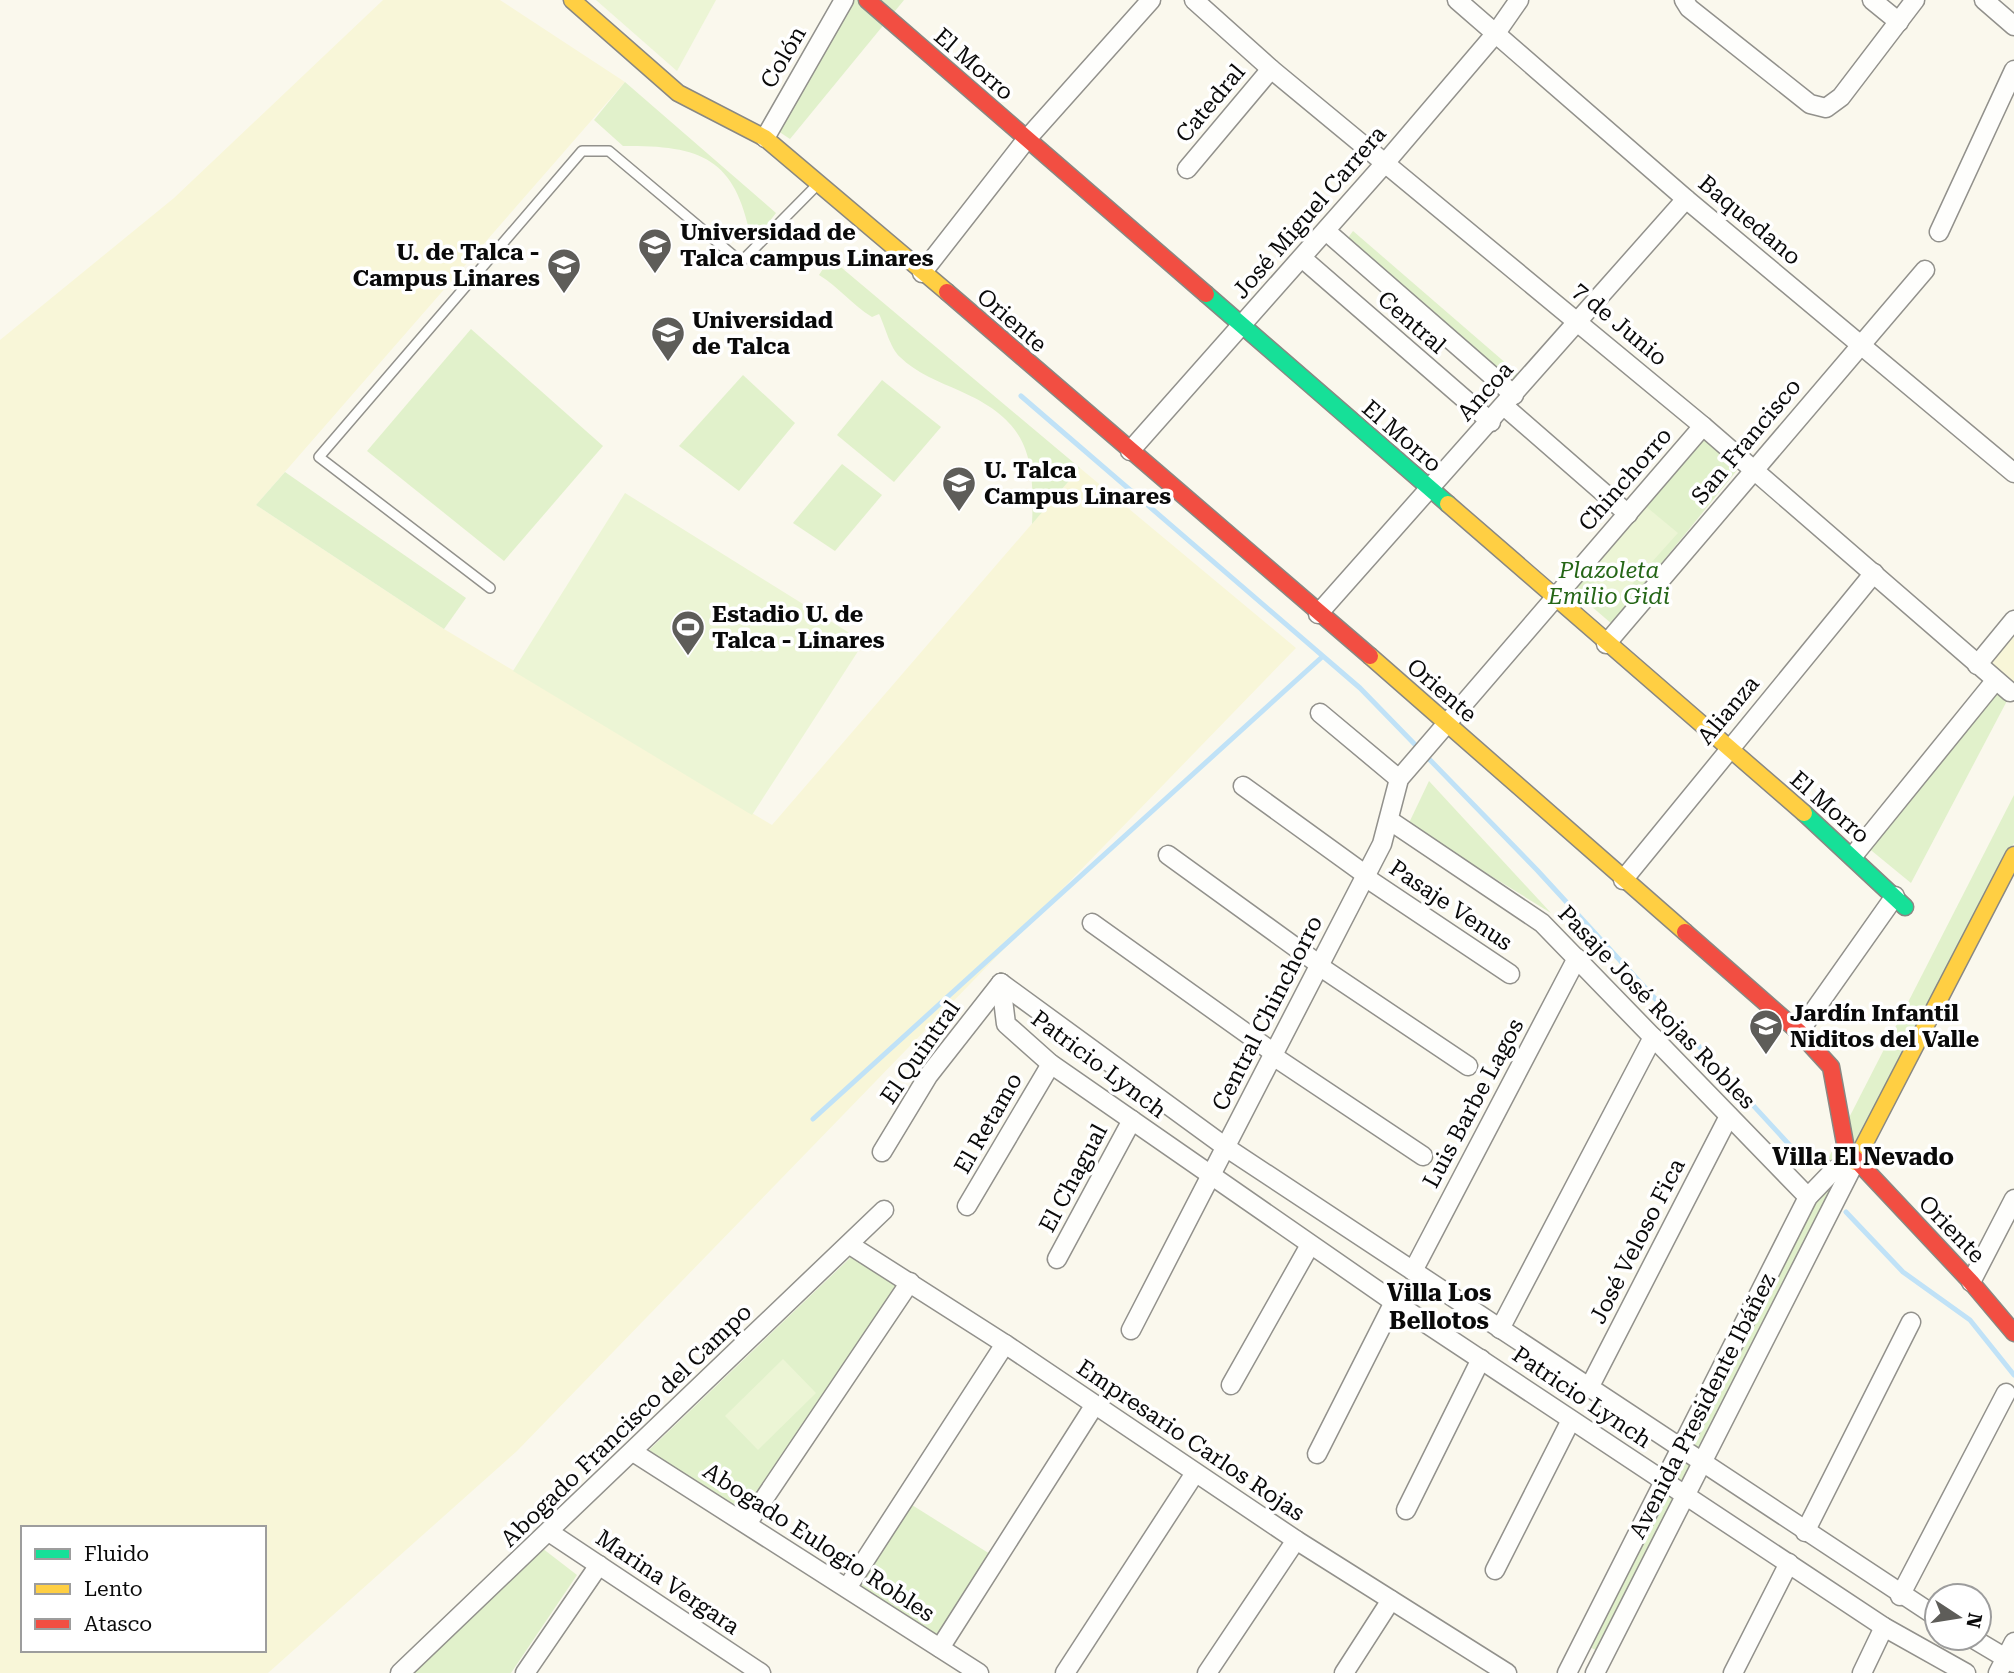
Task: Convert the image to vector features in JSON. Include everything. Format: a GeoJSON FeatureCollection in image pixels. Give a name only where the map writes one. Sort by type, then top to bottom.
{"type":"FeatureCollection","features":[{"type":"Feature","properties":{"kind":"street","name":"Oriente"},"geometry":{"type":"LineString","coordinates":[[572,0],[678,93],[765,138],[820,182],[922,273],[1446,722],[1623,880],[1800,1032],[1830,1068],[1846,1149],[1972,1282],[2014,1333]]}},
{"type":"Feature","properties":{"kind":"street","name":"Colón"},"geometry":{"type":"LineString","coordinates":[[765,138],[844,0]]}},
{"type":"Feature","properties":{"kind":"street","name":"El Morro"},"geometry":{"type":"LineString","coordinates":[[867,0],[1606,645],[1853,856],[1900,901]]}},
{"type":"Feature","properties":{"kind":"street"},"geometry":{"type":"LineString","coordinates":[[922,273],[1026,140],[1151,0]]}},
{"type":"Feature","properties":{"kind":"street","name":"7 de Junio"},"geometry":{"type":"LineString","coordinates":[[1194,0],[1270,69],[1703,426],[2010,692]]}},
{"type":"Feature","properties":{"kind":"street","name":"Baquedano"},"geometry":{"type":"LineString","coordinates":[[1457,0],[1686,199],[2014,473]]}},
{"type":"Feature","properties":{"kind":"street","name":"José Miguel Carrera"},"geometry":{"type":"LineString","coordinates":[[1130,451],[1326,231],[1496,33],[1519,0]]}},
{"type":"Feature","properties":{"kind":"street"},"geometry":{"type":"LineString","coordinates":[[1684,0],[1689,8],[1810,104],[1826,108],[1841,97],[1915,0]]}},
{"type":"Feature","properties":{"kind":"street"},"geometry":{"type":"LineString","coordinates":[[1872,0],[1899,22]]}},
{"type":"Feature","properties":{"kind":"street"},"geometry":{"type":"LineString","coordinates":[[1984,0],[2014,26]]}},
{"type":"Feature","properties":{"kind":"street","name":"Catedral"},"geometry":{"type":"LineString","coordinates":[[1187,169],[1270,69]]}},
{"type":"Feature","properties":{"kind":"street"},"geometry":{"type":"LineString","coordinates":[[1939,232],[2014,70]]}},
{"type":"Feature","properties":{"kind":"street","name":"Ancoa"},"geometry":{"type":"LineString","coordinates":[[1318,614],[1686,199]]}},
{"type":"Feature","properties":{"kind":"street","name":"Central"},"geometry":{"type":"LineString","coordinates":[[1326,231],[1628,514]]}},
{"type":"Feature","properties":{"kind":"street","name":"Central"},"geometry":{"type":"LineString","coordinates":[[1302,258],[1491,422]]}},
{"type":"Feature","properties":{"kind":"street","name":"San Francisco"},"geometry":{"type":"LineString","coordinates":[[1606,645],[1925,270]]}},
{"type":"Feature","properties":{"kind":"street","name":"Chinchorro"},"geometry":{"type":"LineString","coordinates":[[1446,722],[1703,426]]}},
{"type":"Feature","properties":{"kind":"street","name":"Alianza"},"geometry":{"type":"LineString","coordinates":[[1623,880],[1728,747],[1874,573]]}},
{"type":"Feature","properties":{"kind":"street"},"geometry":{"type":"LineString","coordinates":[[1976,665],[2014,620]]}},
{"type":"Feature","properties":{"kind":"street"},"geometry":{"type":"LineString","coordinates":[[1853,856],[1995,681]]}},
{"type":"Feature","properties":{"kind":"street"},"geometry":{"type":"LineString","coordinates":[[1320,713],[1403,774]]}},
{"type":"Feature","properties":{"kind":"street","name":"Central Chinchorro"},"geometry":{"type":"LineString","coordinates":[[1131,1330],[1385,838],[1403,774],[1446,722]]}},
{"type":"Feature","properties":{"kind":"street","name":"Pasaje Venus"},"geometry":{"type":"LineString","coordinates":[[1243,786],[1365,876],[1510,974]]}},
{"type":"Feature","properties":{"kind":"street","name":"Pasaje José Rojas Robles"},"geometry":{"type":"LineString","coordinates":[[1389,820],[1542,923],[1808,1197]]}},
{"type":"Feature","properties":{"kind":"street"},"geometry":{"type":"LineString","coordinates":[[1168,855],[1319,966],[1468,1066]]}},
{"type":"Feature","properties":{"kind":"street","name":"Avenida Presidente Ibáñez"},"geometry":{"type":"LineString","coordinates":[[1595,1673],[1700,1462],[2012,863]]}},
{"type":"Feature","properties":{"kind":"street"},"geometry":{"type":"LineString","coordinates":[[1800,1032],[1900,901]]}},
{"type":"Feature","properties":{"kind":"street"},"geometry":{"type":"LineString","coordinates":[[1092,923],[1274,1055],[1423,1156]]}},
{"type":"Feature","properties":{"kind":"street","name":"Luis Barbe Lagos"},"geometry":{"type":"LineString","coordinates":[[1413,1271],[1577,958]]}},
{"type":"Feature","properties":{"kind":"street","name":"Patricio Lynch"},"geometry":{"type":"LineString","coordinates":[[1001,983],[1006,1024],[1051,1064],[1394,1302],[1884,1627],[1966,1673]]}},
{"type":"Feature","properties":{"kind":"street","name":"Patricio Lynch"},"geometry":{"type":"LineString","coordinates":[[1001,983],[1227,1147],[1923,1609]]}},
{"type":"Feature","properties":{"kind":"street","name":"El Quintral"},"geometry":{"type":"LineString","coordinates":[[882,1152],[928,1076],[1001,983]]}},
{"type":"Feature","properties":{"kind":"street"},"geometry":{"type":"LineString","coordinates":[[1500,1329],[1653,1037]]}},
{"type":"Feature","properties":{"kind":"street","name":"El Retamo"},"geometry":{"type":"LineString","coordinates":[[967,1206],[1051,1064]]}},
{"type":"Feature","properties":{"kind":"street","name":"José Veloso Fica"},"geometry":{"type":"LineString","coordinates":[[1589,1388],[1729,1116]]}},
{"type":"Feature","properties":{"kind":"street","name":"El Chagual"},"geometry":{"type":"LineString","coordinates":[[1057,1259],[1132,1121]]}},
{"type":"Feature","properties":{"kind":"street","name":"Avenida Presidente Ibáñez"},"geometry":{"type":"LineString","coordinates":[[1567,1673],[1662,1480],[1808,1197],[1833,1170],[1855,1161]]}},
{"type":"Feature","properties":{"kind":"street"},"geometry":{"type":"LineString","coordinates":[[1972,1282],[2014,1199]]}},
{"type":"Feature","properties":{"kind":"street","name":"Abogado Francisco del Campo"},"geometry":{"type":"LineString","coordinates":[[400,1673],[884,1210]]}},
{"type":"Feature","properties":{"kind":"street","name":"Empresario Carlos Rojas"},"geometry":{"type":"LineString","coordinates":[[850,1245],[1005,1344],[1195,1473],[1391,1600],[1483,1667],[1507,1673]]}},
{"type":"Feature","properties":{"kind":"street"},"geometry":{"type":"LineString","coordinates":[[1231,1385],[1310,1245]]}},
{"type":"Feature","properties":{"kind":"street"},"geometry":{"type":"LineString","coordinates":[[747,1524],[910,1282]]}},
{"type":"Feature","properties":{"kind":"street"},"geometry":{"type":"LineString","coordinates":[[1317,1454],[1394,1302]]}},
{"type":"Feature","properties":{"kind":"street"},"geometry":{"type":"LineString","coordinates":[[1805,1532],[1911,1322]]}},
{"type":"Feature","properties":{"kind":"street"},"geometry":{"type":"LineString","coordinates":[[847,1588],[1005,1344]]}},
{"type":"Feature","properties":{"kind":"street"},"geometry":{"type":"LineString","coordinates":[[1406,1510],[1481,1359]]}},
{"type":"Feature","properties":{"kind":"street"},"geometry":{"type":"LineString","coordinates":[[1900,1596],[2006,1393]]}},
{"type":"Feature","properties":{"kind":"street"},"geometry":{"type":"LineString","coordinates":[[940,1648],[1094,1406]]}},
{"type":"Feature","properties":{"kind":"street"},"geometry":{"type":"LineString","coordinates":[[1495,1570],[1572,1420]]}},
{"type":"Feature","properties":{"kind":"street","name":"Abogado Eulogio Robles"},"geometry":{"type":"LineString","coordinates":[[633,1452],[979,1673]]}},
{"type":"Feature","properties":{"kind":"street"},"geometry":{"type":"LineString","coordinates":[[1065,1673],[1195,1473]]}},
{"type":"Feature","properties":{"kind":"street","name":"Marina Vergara"},"geometry":{"type":"LineString","coordinates":[[549,1532],[761,1673]]}},
{"type":"Feature","properties":{"kind":"street"},"geometry":{"type":"LineString","coordinates":[[1207,1673],[1296,1539]]}},
{"type":"Feature","properties":{"kind":"street"},"geometry":{"type":"LineString","coordinates":[[1733,1673],[1789,1563]]}},
{"type":"Feature","properties":{"kind":"street"},"geometry":{"type":"LineString","coordinates":[[531,1671],[599,1565]]}},
{"type":"Feature","properties":{"kind":"street"},"geometry":{"type":"LineString","coordinates":[[1344,1673],[1391,1600]]}},
{"type":"Feature","properties":{"kind":"street"},"geometry":{"type":"LineString","coordinates":[[1862,1673],[1884,1627]]}},
{"type":"Feature","properties":{"kind":"lane"},"geometry":{"type":"LineString","coordinates":[[490,588],[320,457],[582,151],[609,151],[741,262],[820,182]]}},
{"type":"Feature","properties":{"kind":"shaded area"},"geometry":{"type":"Polygon","coordinates":[[[383,0],[500,0],[625,82],[256,505],[444,629],[772,825],[1080,468],[1296,648],[517,1451],[268,1673],[0,1673],[0,340],[174,198],[383,0]]]}},
{"type":"Feature","properties":{"kind":"shaded area"},"geometry":{"type":"Polygon","coordinates":[[[2014,616],[2014,682],[2008,685],[1977,659],[2014,616]]]}},
{"type":"Feature","properties":{"kind":"green space"},"geometry":{"type":"Polygon","coordinates":[[[596,0],[716,0],[677,71],[596,0]]]}},
{"type":"Feature","properties":{"kind":"green space"},"geometry":{"type":"Polygon","coordinates":[[[850,0],[904,0],[790,139],[775,129],[850,0]]]}},
{"type":"Feature","properties":{"kind":"green space"},"geometry":{"type":"Polygon","coordinates":[[[625,82],[776,213],[752,244],[746,216],[737,193],[713,163],[696,154],[676,149],[623,146],[594,120],[625,82]]]}},
{"type":"Feature","properties":{"kind":"green space"},"geometry":{"type":"Polygon","coordinates":[[[1353,231],[1523,378],[1507,397],[1337,253],[1353,231]]]}},
{"type":"Feature","properties":{"kind":"green space"},"geometry":{"type":"Polygon","coordinates":[[[830,258],[1080,468],[1032,524],[1032,478],[1023,443],[1013,428],[983,402],[906,363],[896,353],[879,314],[872,317],[819,275],[830,258]]]}},
{"type":"Feature","properties":{"kind":"green space"},"geometry":{"type":"Polygon","coordinates":[[[471,329],[603,446],[504,561],[367,451],[471,329]]]}},
{"type":"Feature","properties":{"kind":"green space"},"geometry":{"type":"Polygon","coordinates":[[[743,375],[795,423],[739,491],[679,446],[743,375]]]}},
{"type":"Feature","properties":{"kind":"green space"},"geometry":{"type":"Polygon","coordinates":[[[882,380],[941,427],[894,482],[837,435],[882,380]]]}},
{"type":"Feature","properties":{"kind":"green space","name":"Plazoleta Emilio Gidi"},"geometry":{"type":"Polygon","coordinates":[[[1700,435],[1738,469],[1612,624],[1569,587],[1700,435]]]}},
{"type":"Feature","properties":{"kind":"green space"},"geometry":{"type":"Polygon","coordinates":[[[842,464],[882,495],[835,551],[793,523],[842,464]]]}},
{"type":"Feature","properties":{"kind":"green space"},"geometry":{"type":"Polygon","coordinates":[[[285,472],[466,598],[444,629],[256,505],[285,472]]]}},
{"type":"Feature","properties":{"kind":"green space","name":"Estadio U. de Talca - Linares"},"geometry":{"type":"Polygon","coordinates":[[[625,493],[864,642],[752,815],[513,671],[625,493]]]}},
{"type":"Feature","properties":{"kind":"green space"},"geometry":{"type":"Polygon","coordinates":[[[1643,504],[1678,533],[1616,602],[1584,573],[1643,504]]]}},
{"type":"Feature","properties":{"kind":"green space"},"geometry":{"type":"Polygon","coordinates":[[[1995,687],[2009,697],[1911,883],[1861,842],[1995,687]]]}},
{"type":"Feature","properties":{"kind":"green space"},"geometry":{"type":"Polygon","coordinates":[[[1429,781],[1551,913],[1408,825],[1429,781]]]}},
{"type":"Feature","properties":{"kind":"green space"},"geometry":{"type":"Polygon","coordinates":[[[2014,795],[2014,843],[1597,1651],[1581,1642],[2014,795]]]}},
{"type":"Feature","properties":{"kind":"green space"},"geometry":{"type":"Polygon","coordinates":[[[851,1257],[899,1286],[744,1514],[648,1451],[851,1257]]]}},
{"type":"Feature","properties":{"kind":"green space"},"geometry":{"type":"Polygon","coordinates":[[[783,1359],[816,1393],[758,1450],[725,1416],[783,1359]]]}},
{"type":"Feature","properties":{"kind":"green space"},"geometry":{"type":"Polygon","coordinates":[[[912,1505],[990,1554],[939,1636],[858,1588],[912,1505]]]}},
{"type":"Feature","properties":{"kind":"green space"},"geometry":{"type":"Polygon","coordinates":[[[542,1548],[577,1575],[511,1673],[412,1673],[542,1548]]]}},
{"type":"Feature","properties":{"kind":"waterway"},"geometry":{"type":"LineString","coordinates":[[1021,396],[1360,688],[1537,870],[1795,1151]]}},
{"type":"Feature","properties":{"kind":"waterway"},"geometry":{"type":"LineString","coordinates":[[813,1119],[1322,657]]}},
{"type":"Feature","properties":{"kind":"waterway"},"geometry":{"type":"LineString","coordinates":[[1846,1212],[1903,1272],[1970,1320],[2014,1375]]}},
{"type":"Feature","properties":{"kind":"traffic: fast"},"geometry":{"type":"LineString","coordinates":[[1206,294],[1448,504]]}},
{"type":"Feature","properties":{"kind":"traffic: fast"},"geometry":{"type":"LineString","coordinates":[[1804,813],[1905,907]]}},
{"type":"Feature","properties":{"kind":"traffic: slow"},"geometry":{"type":"LineString","coordinates":[[572,0],[678,93],[765,138],[947,292]]}},
{"type":"Feature","properties":{"kind":"traffic: slow"},"geometry":{"type":"LineString","coordinates":[[1448,504],[1804,813]]}},
{"type":"Feature","properties":{"kind":"traffic: slow"},"geometry":{"type":"LineString","coordinates":[[1370,656],[1685,932]]}},
{"type":"Feature","properties":{"kind":"traffic: slow"},"geometry":{"type":"LineString","coordinates":[[1855,1162],[2014,855]]}},
{"type":"Feature","properties":{"kind":"traffic: jam"},"geometry":{"type":"LineString","coordinates":[[867,0],[1206,294]]}},
{"type":"Feature","properties":{"kind":"traffic: jam"},"geometry":{"type":"LineString","coordinates":[[947,292],[1370,656]]}},
{"type":"Feature","properties":{"kind":"traffic: jam"},"geometry":{"type":"LineString","coordinates":[[1685,932],[1799,1032],[1831,1067],[1846,1149],[1971,1282],[2014,1333]]}},
{"type":"Feature","properties":{"kind":"place","name":"Universidad de Talca campus Linares"},"geometry":{"type":"Point","coordinates":[655,275]}},
{"type":"Feature","properties":{"kind":"place","name":"U. de Talca - Campus Linares"},"geometry":{"type":"Point","coordinates":[564,295]}},
{"type":"Feature","properties":{"kind":"place","name":"Universidad de Talca"},"geometry":{"type":"Point","coordinates":[668,363]}},
{"type":"Feature","properties":{"kind":"place","name":"U. Talca Campus Linares"},"geometry":{"type":"Point","coordinates":[959,513]}},
{"type":"Feature","properties":{"kind":"place","name":"Estadio U. de Talca - Linares"},"geometry":{"type":"Point","coordinates":[688,657]}},
{"type":"Feature","properties":{"kind":"place","name":"Jardín Infantil Niditos del Valle"},"geometry":{"type":"Point","coordinates":[1766,1056]}},
{"type":"Feature","properties":{"kind":"district","name":"Villa El Nevado"},"geometry":{"type":"Point","coordinates":[1863,1157]}},
{"type":"Feature","properties":{"kind":"district","name":"Villa Los Bellotos"},"geometry":{"type":"Point","coordinates":[1439,1307]}}]}
